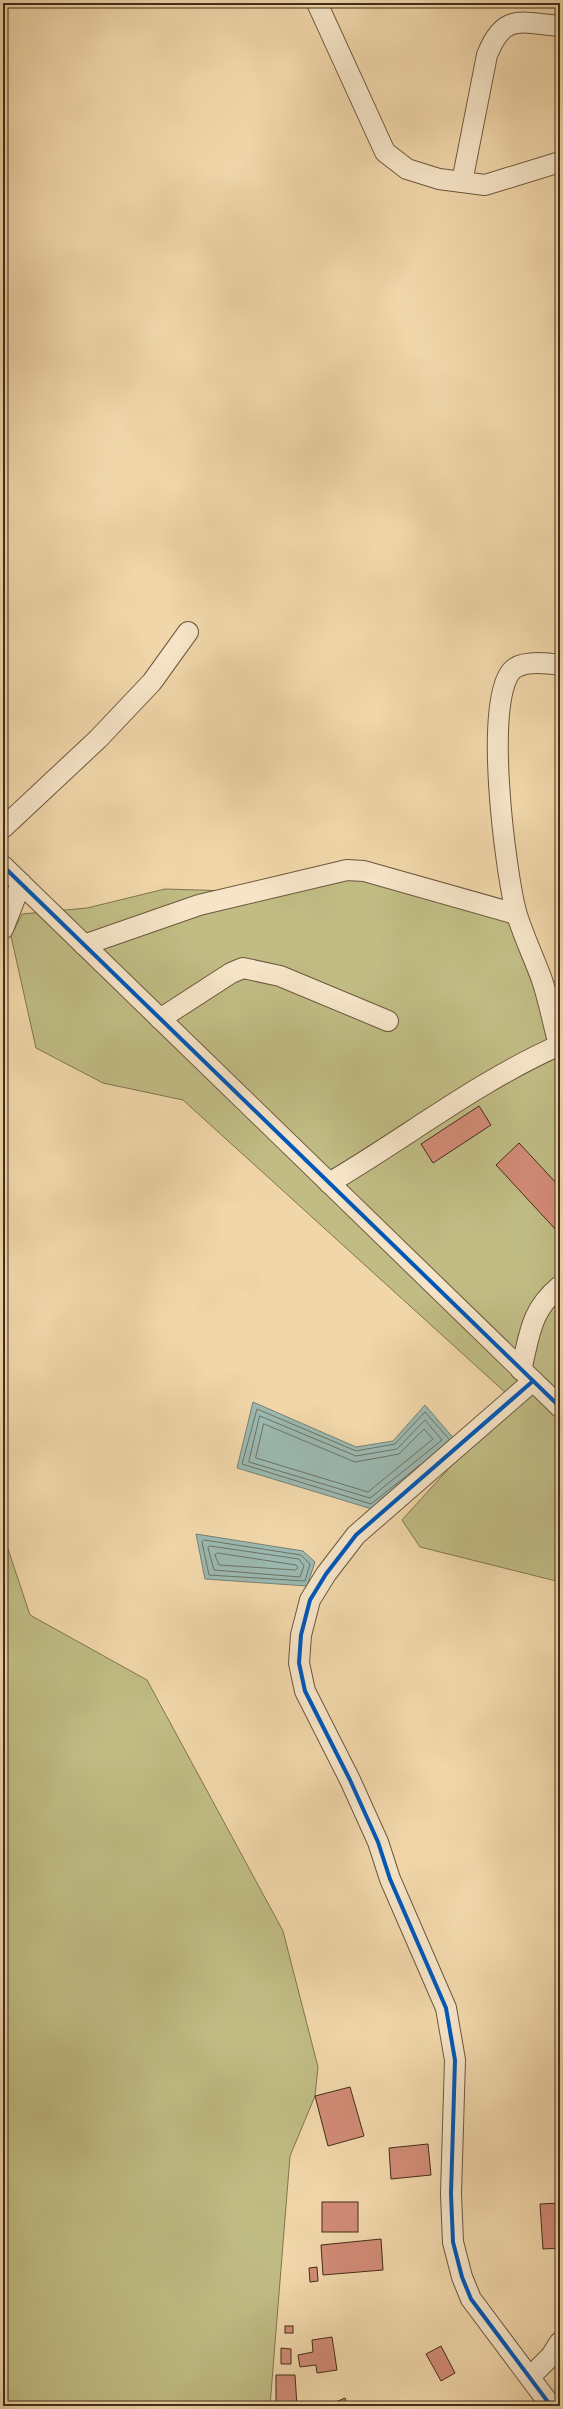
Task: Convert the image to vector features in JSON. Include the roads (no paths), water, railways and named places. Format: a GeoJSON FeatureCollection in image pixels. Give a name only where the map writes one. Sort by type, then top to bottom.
{"type":"FeatureCollection","features":[{"type":"Feature","properties":{"kind":"street"},"geometry":{"type":"LineString","coordinates":[[317,3],[385,152],[407,169],[439,179],[485,185],[560,162]]}},
{"type":"Feature","properties":{"kind":"street"},"geometry":{"type":"LineString","coordinates":[[462,182],[487,55],[493,40],[502,27],[518,22],[560,26]]}},
{"type":"Feature","properties":{"kind":"street"},"geometry":{"type":"LineString","coordinates":[[3,828],[98,739],[152,682],[188,632]]}},
{"type":"Feature","properties":{"kind":"street"},"geometry":{"type":"LineString","coordinates":[[329,1183],[369,1159],[425,1120],[560,1045],[542,981],[516,914],[499,794],[496,754],[501,695],[506,679],[515,668],[526,665],[560,665]]}},
{"type":"Feature","properties":{"kind":"street"},"geometry":{"type":"LineString","coordinates":[[3,866],[560,1407]]}},
{"type":"Feature","properties":{"kind":"street"},"geometry":{"type":"LineString","coordinates":[[84,945],[199,905],[347,870],[364,871],[516,914]]}},
{"type":"Feature","properties":{"kind":"street"},"geometry":{"type":"LineString","coordinates":[[3,929],[20,883]]}},
{"type":"Feature","properties":{"kind":"street"},"geometry":{"type":"LineString","coordinates":[[160,1019],[231,973],[243,968],[280,976],[388,1021]]}},
{"type":"Feature","properties":{"kind":"street"},"geometry":{"type":"LineString","coordinates":[[552,2399],[530,2377],[471,2299],[462,2277],[453,2242],[451,2194],[455,2060],[446,2008],[390,1879],[378,1842],[350,1780],[305,1691],[299,1663],[301,1635],[310,1600],[326,1574],[356,1535],[527,1376],[536,1313],[545,1298],[560,1286]]}},
{"type":"Feature","properties":{"kind":"street"},"geometry":{"type":"LineString","coordinates":[[530,2377],[551,2356],[560,2342]]}},
{"type":"Feature","properties":{"kind":"water"},"geometry":{"type":"Polygon","coordinates":[[[253,1402],[356,1447],[393,1441],[425,1405],[456,1441],[372,1509],[237,1468],[253,1402]]]}},
{"type":"Feature","properties":{"kind":"water"},"geometry":{"type":"Polygon","coordinates":[[[196,1534],[303,1551],[315,1562],[307,1586],[205,1579],[196,1534]]]}}]}
